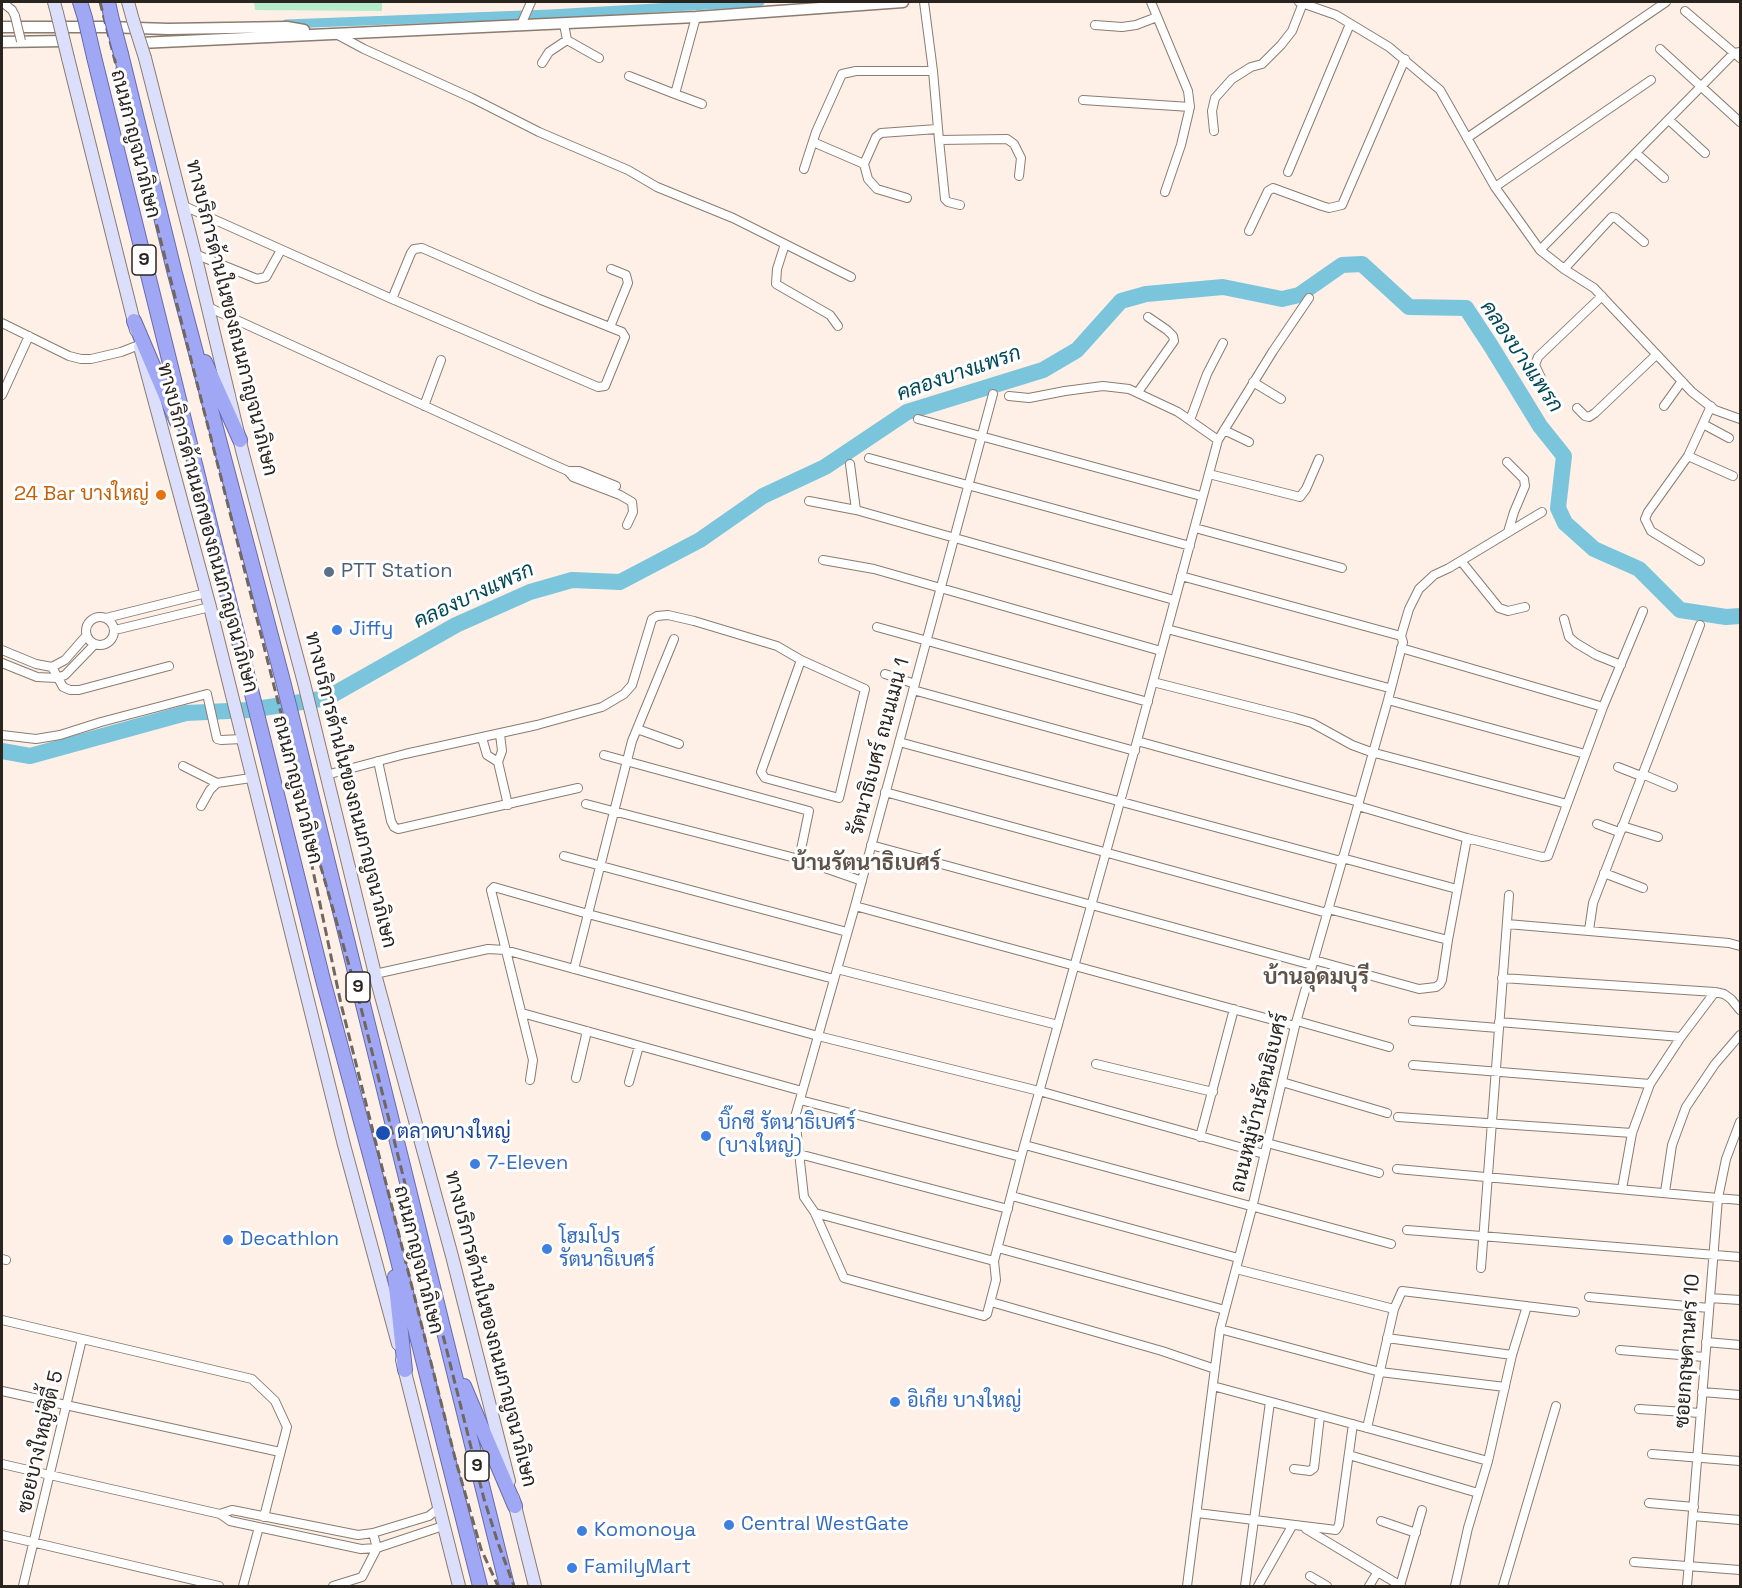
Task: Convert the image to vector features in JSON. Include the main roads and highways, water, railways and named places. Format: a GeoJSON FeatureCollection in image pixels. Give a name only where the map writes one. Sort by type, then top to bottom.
{"type":"FeatureCollection","features":[{"type":"Feature","properties":{"kind":"highway","name":"ถนนกาญจนาภิเษก"},"geometry":{"type":"LineString","coordinates":[[80,2],[323,980],[391,1233],[480,1587]]}},
{"type":"Feature","properties":{"kind":"highway","name":"ถนนกาญจนาภิเษก"},"geometry":{"type":"LineString","coordinates":[[108,2],[189,324],[283,681],[507,1587]]}},
{"type":"Feature","properties":{"kind":"highway"},"geometry":{"type":"LineString","coordinates":[[134,321],[194,463]]}},
{"type":"Feature","properties":{"kind":"highway"},"geometry":{"type":"LineString","coordinates":[[189,324],[240,440]]}},
{"type":"Feature","properties":{"kind":"highway"},"geometry":{"type":"LineString","coordinates":[[391,1233],[405,1371]]}},
{"type":"Feature","properties":{"kind":"highway"},"geometry":{"type":"LineString","coordinates":[[446,1346],[515,1506]]}},
{"type":"Feature","properties":{"kind":"main road","name":"ทางบริการด้านในของถนนกาญจนาภิเษก"},"geometry":{"type":"LineString","coordinates":[[128,2],[184,206],[240,440],[304,683],[375,974],[450,1245],[535,1587]]}},
{"type":"Feature","properties":{"kind":"main road","name":"ทางบริการด้านนอกของถนนกาญจนาภิเษก"},"geometry":{"type":"LineString","coordinates":[[55,7],[140,345],[210,608],[344,1145],[405,1371],[459,1587]]}},
{"type":"Feature","properties":{"kind":"waterway"},"geometry":{"type":"LineString","coordinates":[[286,24],[550,14],[760,2]]}},
{"type":"Feature","properties":{"kind":"waterway","name":"คลองบางแพรก"},"geometry":{"type":"LineString","coordinates":[[2,751],[30,756],[186,713],[250,710],[327,698],[456,625],[530,592],[572,580],[620,582],[700,540],[763,496],[825,467],[907,412],[1043,370],[1077,350],[1121,301],[1146,294],[1223,287],[1282,299],[1299,295],[1342,265],[1362,264],[1409,307],[1466,308],[1540,426],[1564,456],[1558,508],[1565,523],[1594,549],[1639,569],[1680,610],[1726,617],[1740,616]]}},
{"type":"Feature","properties":{"kind":"railway"},"geometry":{"type":"LineString","coordinates":[[100,2],[314,843],[359,1000],[484,1499],[514,1586]]}},
{"type":"Feature","properties":{"kind":"railway"},"geometry":{"type":"LineString","coordinates":[[311,861],[341,1004],[455,1458],[481,1549],[498,1586]]}},
{"type":"Feature","properties":{"kind":"place","name":"24 Bar บางใหญ่"},"geometry":{"type":"Point","coordinates":[161,495]}},
{"type":"Feature","properties":{"kind":"place","name":"PTT Station"},"geometry":{"type":"Point","coordinates":[329,572]}},
{"type":"Feature","properties":{"kind":"place","name":"Jiffy"},"geometry":{"type":"Point","coordinates":[337,630]}},
{"type":"Feature","properties":{"kind":"place","name":"ตลาดบางใหญ่"},"geometry":{"type":"Point","coordinates":[383,1133]}},
{"type":"Feature","properties":{"kind":"place","name":"บิ๊กซี รัตนาธิเบศร์ (บางใหญ่)"},"geometry":{"type":"Point","coordinates":[706,1136]}},
{"type":"Feature","properties":{"kind":"place","name":"7-Eleven"},"geometry":{"type":"Point","coordinates":[475,1164]}},
{"type":"Feature","properties":{"kind":"place","name":"Decathlon"},"geometry":{"type":"Point","coordinates":[228,1240]}},
{"type":"Feature","properties":{"kind":"place","name":"โฮมโปร รัตนาธิเบศร์"},"geometry":{"type":"Point","coordinates":[547,1249]}},
{"type":"Feature","properties":{"kind":"place","name":"อิเกีย บางใหญ่"},"geometry":{"type":"Point","coordinates":[895,1402]}},
{"type":"Feature","properties":{"kind":"place","name":"Central WestGate"},"geometry":{"type":"Point","coordinates":[729,1525]}},
{"type":"Feature","properties":{"kind":"place","name":"Komonoya"},"geometry":{"type":"Point","coordinates":[582,1531]}},
{"type":"Feature","properties":{"kind":"place","name":"FamilyMart"},"geometry":{"type":"Point","coordinates":[572,1568]}},
{"type":"Feature","properties":{"kind":"district","name":"บ้านรัตนาธิเบศร์"},"geometry":{"type":"Point","coordinates":[866,864]}},
{"type":"Feature","properties":{"kind":"district","name":"บ้านอุดมบุรี"},"geometry":{"type":"Point","coordinates":[1316,978]}}]}
